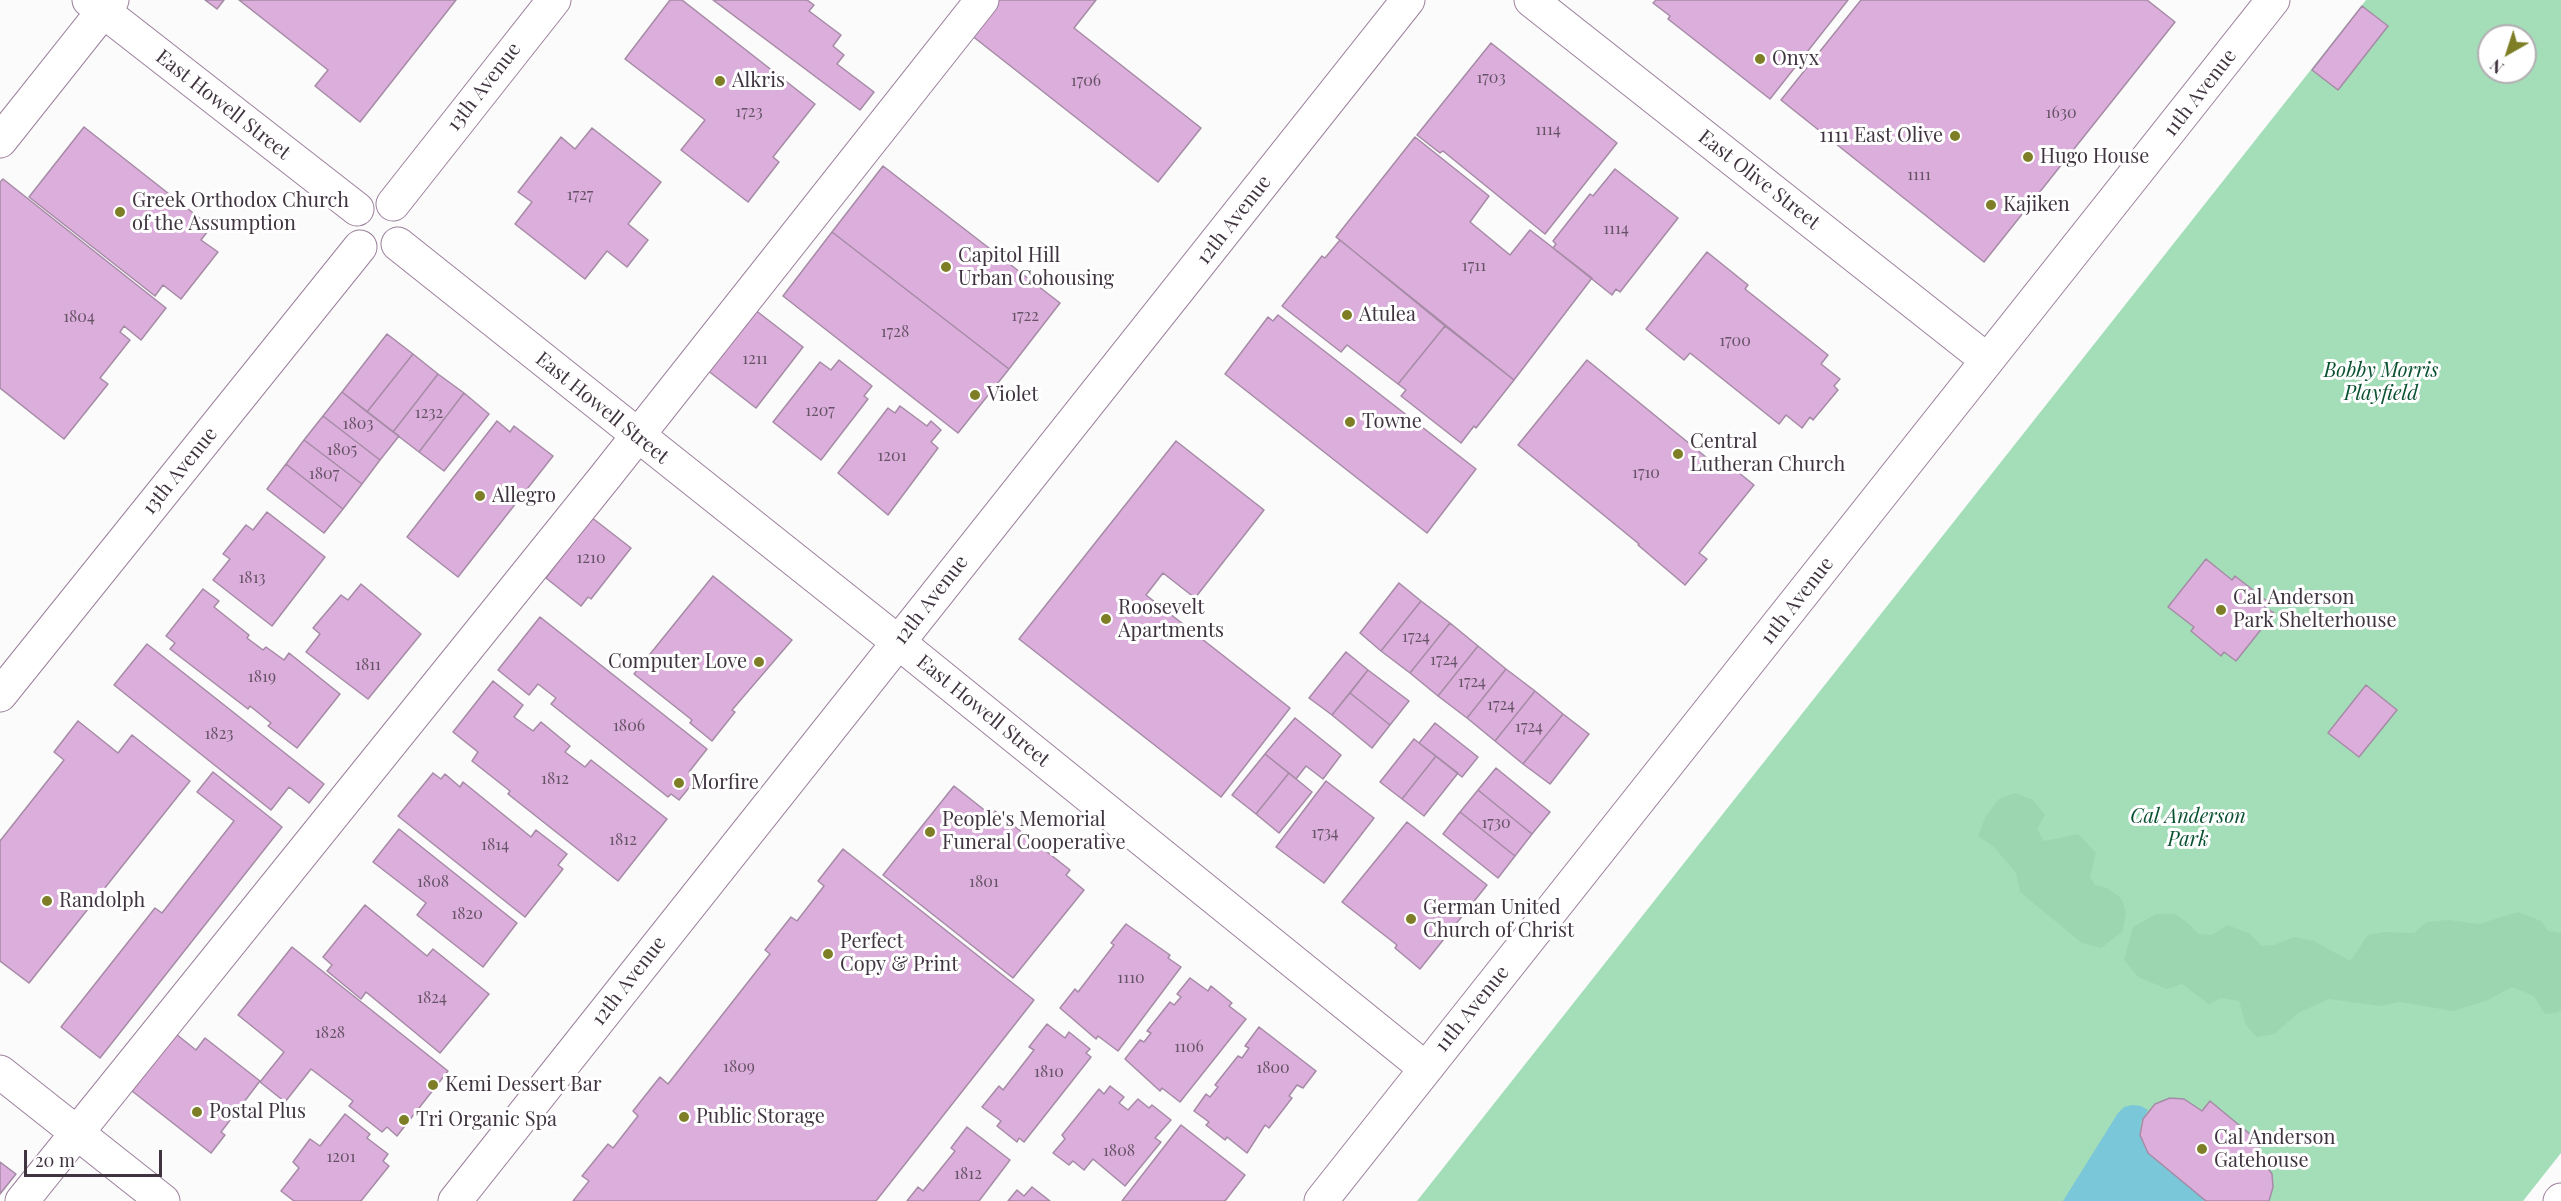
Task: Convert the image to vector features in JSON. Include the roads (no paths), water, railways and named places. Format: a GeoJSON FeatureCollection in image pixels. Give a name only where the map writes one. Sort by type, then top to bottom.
{"type":"FeatureCollection","features":[{"type":"Feature","properties":{"kind":"street","name":"13th Avenue"},"geometry":{"type":"LineString","coordinates":[[393,204],[554,0]]}},
{"type":"Feature","properties":{"kind":"street"},"geometry":{"type":"LineString","coordinates":[[22,1201],[637,436],[982,0]]}},
{"type":"Feature","properties":{"kind":"street","name":"12th Avenue"},"geometry":{"type":"LineString","coordinates":[[455,1201],[1408,0]]}},
{"type":"Feature","properties":{"kind":"street","name":"East Olive Street"},"geometry":{"type":"LineString","coordinates":[[1531,0],[1987,360]]}},
{"type":"Feature","properties":{"kind":"street","name":"11th Avenue"},"geometry":{"type":"LineString","coordinates":[[1320,1201],[2273,0]]}},
{"type":"Feature","properties":{"kind":"street"},"geometry":{"type":"LineString","coordinates":[[0,141],[101,4]]}},
{"type":"Feature","properties":{"kind":"street","name":"East Howell Street"},"geometry":{"type":"LineString","coordinates":[[101,4],[357,209]]}},
{"type":"Feature","properties":{"kind":"street"},"geometry":{"type":"LineString","coordinates":[[377,198],[393,204],[399,209],[405,225],[398,244],[378,254],[360,247],[351,231],[351,222],[357,209],[367,201],[377,198]]}},
{"type":"Feature","properties":{"kind":"street","name":"East Howell Street"},"geometry":{"type":"LineString","coordinates":[[398,244],[898,642],[1425,1068]]}},
{"type":"Feature","properties":{"kind":"street","name":"13th Avenue"},"geometry":{"type":"LineString","coordinates":[[0,695],[360,247]]}},
{"type":"Feature","properties":{"kind":"street"},"geometry":{"type":"LineString","coordinates":[[0,1072],[163,1201]]}},
{"type":"Feature","properties":{"kind":"water"},"geometry":{"type":"Polygon","coordinates":[[[2132,1105],[2148,1110],[2141,1122],[2140,1132],[2146,1150],[2206,1201],[2063,1201],[2118,1113],[2124,1107],[2132,1105]]]}},
{"type":"Feature","properties":{"kind":"place","name":"Onyx"},"geometry":{"type":"Point","coordinates":[1760,59]}},
{"type":"Feature","properties":{"kind":"place","name":"Alkris"},"geometry":{"type":"Point","coordinates":[720,81]}},
{"type":"Feature","properties":{"kind":"place","name":"1111 East Olive"},"geometry":{"type":"Point","coordinates":[1955,136]}},
{"type":"Feature","properties":{"kind":"place","name":"Hugo House"},"geometry":{"type":"Point","coordinates":[2028,157]}},
{"type":"Feature","properties":{"kind":"place","name":"Kajiken"},"geometry":{"type":"Point","coordinates":[1991,205]}},
{"type":"Feature","properties":{"kind":"place","name":"Greek Orthodox Church of the Assumption"},"geometry":{"type":"Point","coordinates":[120,212]}},
{"type":"Feature","properties":{"kind":"place","name":"Capitol Hill Urban Cohousing"},"geometry":{"type":"Point","coordinates":[946,267]}},
{"type":"Feature","properties":{"kind":"place","name":"Atulea"},"geometry":{"type":"Point","coordinates":[1347,315]}},
{"type":"Feature","properties":{"kind":"place","name":"Violet"},"geometry":{"type":"Point","coordinates":[975,395]}},
{"type":"Feature","properties":{"kind":"place","name":"Towne"},"geometry":{"type":"Point","coordinates":[1350,422]}},
{"type":"Feature","properties":{"kind":"place","name":"Central Lutheran Church"},"geometry":{"type":"Point","coordinates":[1678,454]}},
{"type":"Feature","properties":{"kind":"place","name":"Allegro"},"geometry":{"type":"Point","coordinates":[480,496]}},
{"type":"Feature","properties":{"kind":"place","name":"Cal Anderson Park Shelterhouse"},"geometry":{"type":"Point","coordinates":[2221,610]}},
{"type":"Feature","properties":{"kind":"place","name":"Roosevelt Apartments"},"geometry":{"type":"Point","coordinates":[1106,619]}},
{"type":"Feature","properties":{"kind":"place","name":"Computer Love"},"geometry":{"type":"Point","coordinates":[759,662]}},
{"type":"Feature","properties":{"kind":"place","name":"Morfire"},"geometry":{"type":"Point","coordinates":[679,783]}},
{"type":"Feature","properties":{"kind":"place","name":"People's Memorial Funeral Cooperative"},"geometry":{"type":"Point","coordinates":[930,832]}},
{"type":"Feature","properties":{"kind":"place","name":"Randolph"},"geometry":{"type":"Point","coordinates":[47,901]}},
{"type":"Feature","properties":{"kind":"place","name":"German United Church of Christ"},"geometry":{"type":"Point","coordinates":[1411,919]}},
{"type":"Feature","properties":{"kind":"place","name":"Perfect Copy & Print"},"geometry":{"type":"Point","coordinates":[828,954]}},
{"type":"Feature","properties":{"kind":"place","name":"Kemi Dessert Bar"},"geometry":{"type":"Point","coordinates":[433,1085]}},
{"type":"Feature","properties":{"kind":"place","name":"Postal Plus"},"geometry":{"type":"Point","coordinates":[197,1112]}},
{"type":"Feature","properties":{"kind":"place","name":"Public Storage"},"geometry":{"type":"Point","coordinates":[684,1117]}},
{"type":"Feature","properties":{"kind":"place","name":"Tri Organic Spa"},"geometry":{"type":"Point","coordinates":[404,1120]}},
{"type":"Feature","properties":{"kind":"place","name":"Cal Anderson Gatehouse"},"geometry":{"type":"Point","coordinates":[2202,1149]}},
{"type":"Feature","properties":{"kind":"park label","name":"Bobby Morris Playfield"},"geometry":{"type":"Point","coordinates":[2381,382]}},
{"type":"Feature","properties":{"kind":"park label","name":"Cal Anderson Park"},"geometry":{"type":"Point","coordinates":[2188,828]}}]}
